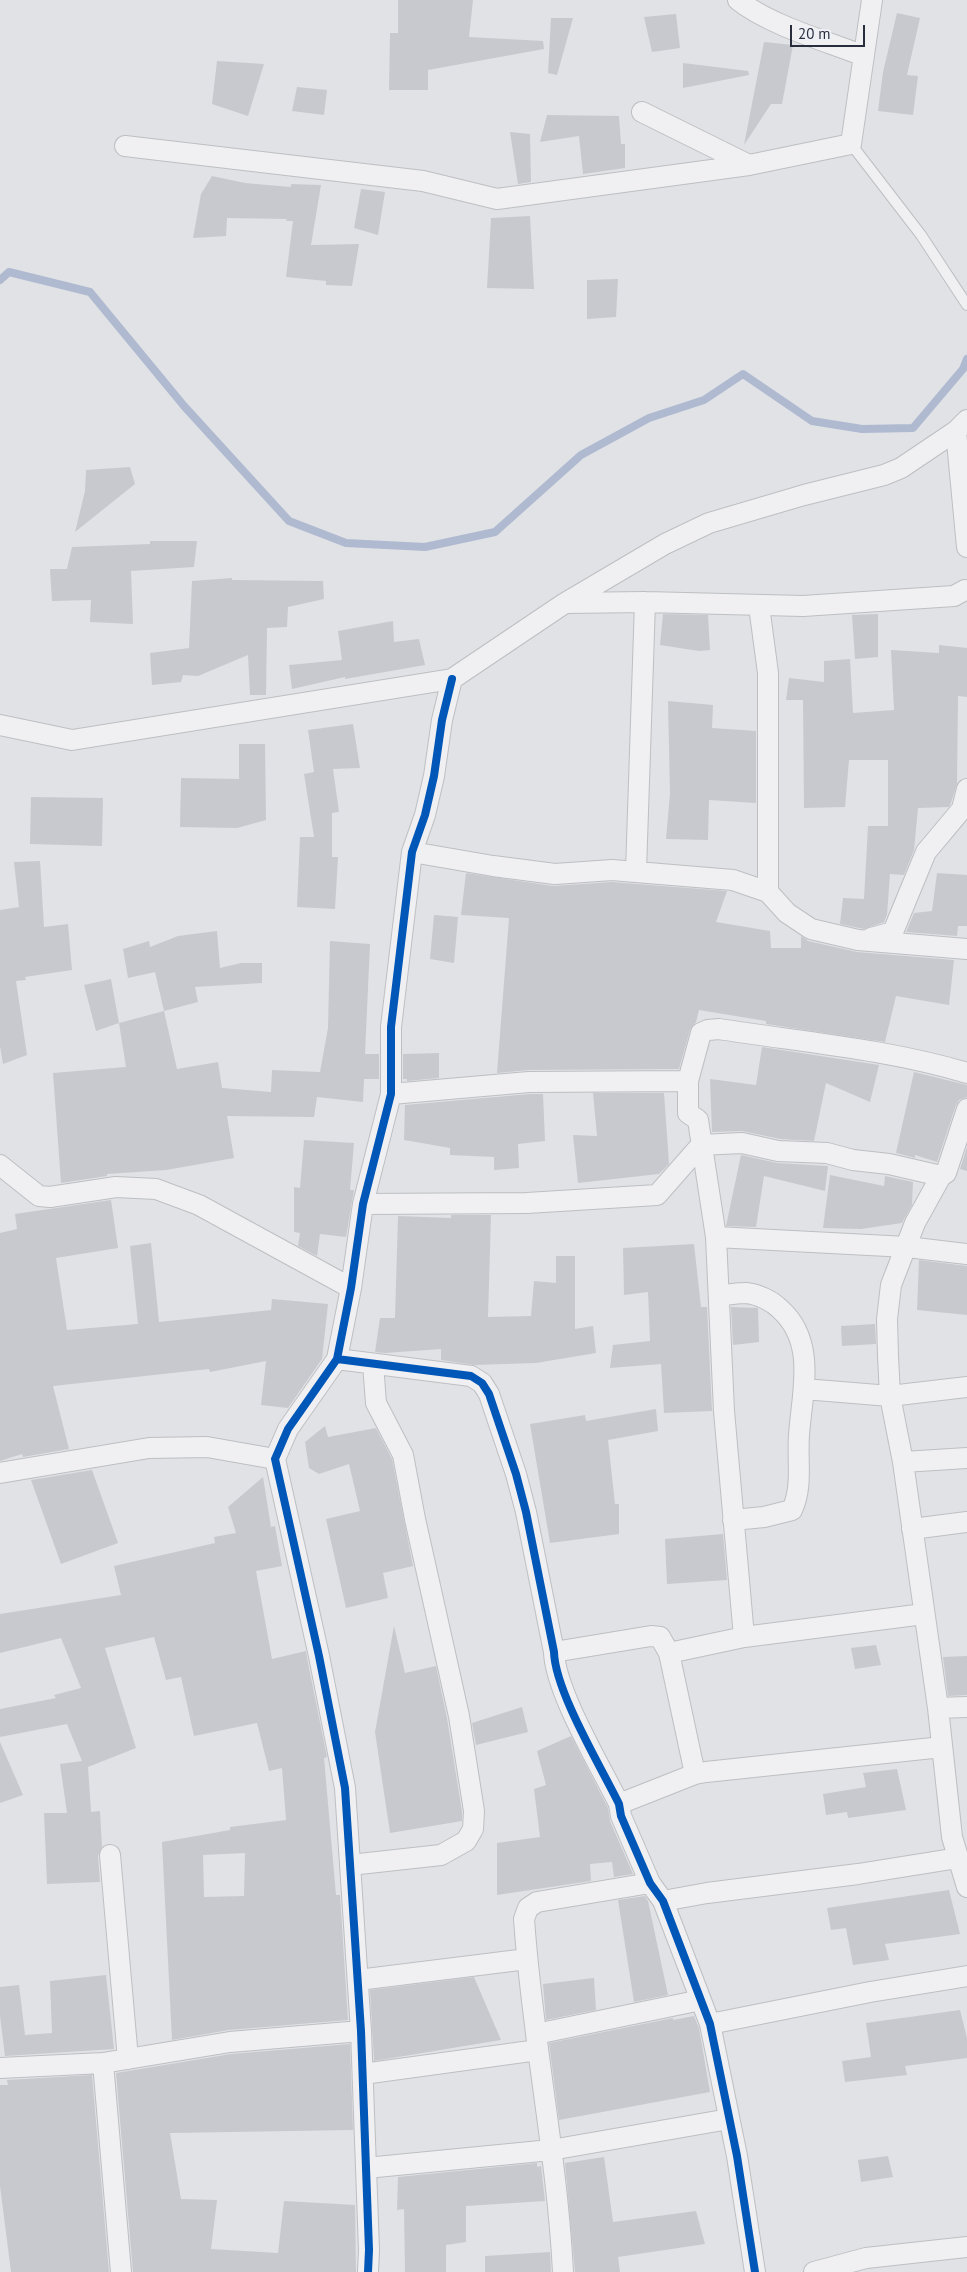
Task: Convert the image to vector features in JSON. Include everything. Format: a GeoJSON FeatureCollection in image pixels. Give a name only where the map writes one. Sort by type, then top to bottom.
{"type":"FeatureCollection","features":[{"type":"Feature","properties":{"kind":"street"},"geometry":{"type":"LineString","coordinates":[[738,0],[747,7],[788,26],[864,56]]}},
{"type":"Feature","properties":{"kind":"street"},"geometry":{"type":"LineString","coordinates":[[125,146],[423,181],[497,199],[749,165],[851,144],[872,0]]}},
{"type":"Feature","properties":{"kind":"street"},"geometry":{"type":"LineString","coordinates":[[642,112],[749,165]]}},
{"type":"Feature","properties":{"kind":"street"},"geometry":{"type":"LineString","coordinates":[[0,725],[72,740],[452,679],[565,603],[666,544],[709,523],[804,495],[884,475],[901,468],[963,430],[967,547]]}},
{"type":"Feature","properties":{"kind":"street"},"geometry":{"type":"LineString","coordinates":[[565,603],[645,602],[803,606],[954,596],[966,589]]}},
{"type":"Feature","properties":{"kind":"street"},"geometry":{"type":"LineString","coordinates":[[636,871],[645,602]]}},
{"type":"Feature","properties":{"kind":"street"},"geometry":{"type":"LineString","coordinates":[[759,606],[768,673],[768,892]]}},
{"type":"Feature","properties":{"kind":"street"},"geometry":{"type":"LineString","coordinates":[[368,2272],[369,2250],[361,2031],[345,1788],[319,1656],[275,1459],[288,1429],[337,1359],[351,1288],[363,1204],[391,1094],[391,1027],[412,852],[425,815],[434,776],[442,720],[452,679]]}},
{"type":"Feature","properties":{"kind":"street"},"geometry":{"type":"LineString","coordinates":[[867,940],[893,932],[926,852],[962,809],[967,789]]}},
{"type":"Feature","properties":{"kind":"street"},"geometry":{"type":"LineString","coordinates":[[412,852],[493,866],[555,874],[596,870],[636,871],[681,877],[733,880],[768,892],[787,914],[811,929],[858,940],[967,949]]}},
{"type":"Feature","properties":{"kind":"street"},"geometry":{"type":"LineString","coordinates":[[744,1637],[724,1411],[716,1236],[698,1120],[688,1112],[688,1081],[700,1033],[719,1029],[890,1055],[934,1063],[967,1073]]}},
{"type":"Feature","properties":{"kind":"street"},"geometry":{"type":"LineString","coordinates":[[391,1094],[529,1082],[688,1081]]}},
{"type":"Feature","properties":{"kind":"street"},"geometry":{"type":"LineString","coordinates":[[967,1110],[946,1173],[941,1176],[915,1223],[891,1285],[887,1319],[890,1396],[903,1462],[942,1747],[960,1836],[958,1858],[967,1887]]}},
{"type":"Feature","properties":{"kind":"street"},"geometry":{"type":"LineString","coordinates":[[363,1204],[527,1203],[657,1195],[701,1145],[742,1143],[778,1150],[827,1154],[853,1160],[889,1164],[941,1176]]}},
{"type":"Feature","properties":{"kind":"street"},"geometry":{"type":"LineString","coordinates":[[0,1165],[39,1196],[50,1197],[116,1187],[156,1189],[199,1205],[351,1288]]}},
{"type":"Feature","properties":{"kind":"street"},"geometry":{"type":"LineString","coordinates":[[716,1236],[907,1246],[967,1254]]}},
{"type":"Feature","properties":{"kind":"street"},"geometry":{"type":"LineString","coordinates":[[719,1295],[747,1293],[772,1302],[787,1315],[802,1340],[805,1366],[799,1438],[797,1499],[792,1510],[764,1517],[733,1520]]}},
{"type":"Feature","properties":{"kind":"street"},"geometry":{"type":"LineString","coordinates":[[337,1359],[471,1376],[482,1383],[489,1394],[502,1428],[526,1512],[555,1664],[571,1706],[619,1804],[621,1816],[650,1882],[663,1902],[710,2024],[729,2120],[755,2272]]}},
{"type":"Feature","properties":{"kind":"street"},"geometry":{"type":"LineString","coordinates":[[350,1865],[441,1855],[466,1841],[473,1829],[474,1811],[459,1716],[415,1519],[403,1455],[376,1403],[373,1364]]}},
{"type":"Feature","properties":{"kind":"street"},"geometry":{"type":"LineString","coordinates":[[804,1388],[890,1396],[967,1387]]}},
{"type":"Feature","properties":{"kind":"street"},"geometry":{"type":"LineString","coordinates":[[0,1473],[149,1448],[207,1447],[275,1459]]}},
{"type":"Feature","properties":{"kind":"street"},"geometry":{"type":"LineString","coordinates":[[903,1462],[967,1458]]}},
{"type":"Feature","properties":{"kind":"street"},"geometry":{"type":"LineString","coordinates":[[912,1529],[967,1522]]}},
{"type":"Feature","properties":{"kind":"street"},"geometry":{"type":"LineString","coordinates":[[669,1653],[744,1637],[924,1614]]}},
{"type":"Feature","properties":{"kind":"street"},"geometry":{"type":"LineString","coordinates":[[554,1652],[656,1636],[660,1637],[669,1653],[695,1774]]}},
{"type":"Feature","properties":{"kind":"street"},"geometry":{"type":"LineString","coordinates":[[938,1708],[967,1707]]}},
{"type":"Feature","properties":{"kind":"street"},"geometry":{"type":"LineString","coordinates":[[619,1804],[695,1774],[942,1747]]}},
{"type":"Feature","properties":{"kind":"street"},"geometry":{"type":"LineString","coordinates":[[110,1855],[128,2059]]}},
{"type":"Feature","properties":{"kind":"street"},"geometry":{"type":"LineString","coordinates":[[663,1902],[707,1893],[858,1874],[958,1858]]}},
{"type":"Feature","properties":{"kind":"street"},"geometry":{"type":"LineString","coordinates":[[563,2272],[560,2206],[537,2042],[524,1919],[528,1908],[537,1902],[650,1882]]}},
{"type":"Feature","properties":{"kind":"street"},"geometry":{"type":"LineString","coordinates":[[358,1980],[527,1960]]}},
{"type":"Feature","properties":{"kind":"street"},"geometry":{"type":"LineString","coordinates":[[710,2024],[967,1976]]}},
{"type":"Feature","properties":{"kind":"street"},"geometry":{"type":"LineString","coordinates":[[362,2074],[537,2042],[701,2000]]}},
{"type":"Feature","properties":{"kind":"street"},"geometry":{"type":"LineString","coordinates":[[0,2068],[103,2064],[230,2042],[361,2031]]}},
{"type":"Feature","properties":{"kind":"street"},"geometry":{"type":"LineString","coordinates":[[103,2064],[121,2272]]}},
{"type":"Feature","properties":{"kind":"street"},"geometry":{"type":"LineString","coordinates":[[366,2168],[551,2150],[729,2120]]}},
{"type":"Feature","properties":{"kind":"street"},"geometry":{"type":"LineString","coordinates":[[814,2272],[867,2265],[967,2247]]}},
{"type":"Feature","properties":{"kind":"lane"},"geometry":{"type":"LineString","coordinates":[[851,144],[921,235],[967,305]]}},
{"type":"Feature","properties":{"kind":"building"},"geometry":{"type":"Polygon","coordinates":[[[398,0],[473,0],[469,37],[543,41],[544,49],[428,70],[428,90],[389,90],[390,33],[398,33],[398,0]]]}},
{"type":"Feature","properties":{"kind":"building"},"geometry":{"type":"Polygon","coordinates":[[[897,13],[920,18],[907,75],[918,76],[913,115],[878,111],[883,72],[897,13]]]}},
{"type":"Feature","properties":{"kind":"building"},"geometry":{"type":"Polygon","coordinates":[[[676,14],[680,48],[652,52],[644,17],[676,14]]]}},
{"type":"Feature","properties":{"kind":"building"},"geometry":{"type":"Polygon","coordinates":[[[551,18],[573,18],[557,75],[548,73],[551,18]]]}},
{"type":"Feature","properties":{"kind":"building"},"geometry":{"type":"Polygon","coordinates":[[[764,42],[793,45],[782,104],[771,104],[744,145],[764,42]]]}},
{"type":"Feature","properties":{"kind":"building"},"geometry":{"type":"Polygon","coordinates":[[[217,61],[264,64],[248,116],[212,104],[217,61]]]}},
{"type":"Feature","properties":{"kind":"building"},"geometry":{"type":"Polygon","coordinates":[[[683,63],[748,71],[749,75],[683,88],[683,63]]]}},
{"type":"Feature","properties":{"kind":"building"},"geometry":{"type":"Polygon","coordinates":[[[297,87],[327,90],[324,115],[292,111],[297,87]]]}},
{"type":"Feature","properties":{"kind":"building"},"geometry":{"type":"Polygon","coordinates":[[[547,115],[619,116],[621,144],[625,144],[625,168],[583,174],[579,136],[540,142],[547,115]]]}},
{"type":"Feature","properties":{"kind":"building"},"geometry":{"type":"Polygon","coordinates":[[[510,132],[530,134],[531,182],[518,184],[510,132]]]}},
{"type":"Feature","properties":{"kind":"building"},"geometry":{"type":"Polygon","coordinates":[[[212,176],[245,183],[291,187],[291,184],[321,185],[311,245],[359,244],[352,286],[326,285],[326,281],[286,277],[293,221],[286,221],[287,219],[227,218],[226,236],[193,238],[201,194],[212,176]]]}},
{"type":"Feature","properties":{"kind":"building"},"geometry":{"type":"Polygon","coordinates":[[[361,189],[385,192],[378,235],[354,228],[361,189]]]}},
{"type":"Feature","properties":{"kind":"building"},"geometry":{"type":"Polygon","coordinates":[[[530,216],[534,289],[487,288],[491,218],[530,216]]]}},
{"type":"Feature","properties":{"kind":"building"},"geometry":{"type":"Polygon","coordinates":[[[618,279],[616,317],[587,319],[587,280],[618,279]]]}},
{"type":"Feature","properties":{"kind":"building"},"geometry":{"type":"Polygon","coordinates":[[[130,467],[135,484],[75,532],[85,491],[86,470],[130,467]]]}},
{"type":"Feature","properties":{"kind":"building"},"geometry":{"type":"Polygon","coordinates":[[[150,541],[197,541],[194,567],[131,571],[133,624],[90,622],[91,600],[52,601],[50,569],[67,569],[72,547],[150,544],[150,541]]]}},
{"type":"Feature","properties":{"kind":"building"},"geometry":{"type":"Polygon","coordinates":[[[232,578],[232,580],[323,581],[324,599],[288,607],[287,627],[267,628],[266,695],[250,695],[248,655],[198,676],[183,675],[181,682],[152,685],[150,653],[189,648],[192,581],[232,578]]]}},
{"type":"Feature","properties":{"kind":"building"},"geometry":{"type":"Polygon","coordinates":[[[663,614],[708,615],[710,650],[699,651],[660,645],[663,614]]]}},
{"type":"Feature","properties":{"kind":"building"},"geometry":{"type":"Polygon","coordinates":[[[878,614],[878,657],[855,659],[852,615],[878,614]]]}},
{"type":"Feature","properties":{"kind":"building"},"geometry":{"type":"Polygon","coordinates":[[[393,621],[394,642],[419,639],[425,665],[345,679],[345,677],[292,689],[289,665],[342,660],[338,631],[393,621]]]}},
{"type":"Feature","properties":{"kind":"building"},"geometry":{"type":"Polygon","coordinates":[[[939,645],[967,648],[967,697],[958,696],[957,784],[951,803],[949,807],[918,808],[914,850],[904,875],[890,874],[887,915],[884,922],[864,929],[840,924],[843,898],[864,899],[868,826],[888,826],[888,760],[849,760],[845,807],[804,808],[803,700],[786,700],[789,678],[824,682],[824,661],[850,659],[853,713],[894,710],[891,650],[939,653],[939,645]]]}},
{"type":"Feature","properties":{"kind":"building"},"geometry":{"type":"Polygon","coordinates":[[[668,701],[713,705],[712,728],[756,731],[756,803],[709,800],[708,840],[666,839],[670,794],[668,701]]]}},
{"type":"Feature","properties":{"kind":"building"},"geometry":{"type":"Polygon","coordinates":[[[353,724],[360,768],[333,769],[339,812],[332,813],[332,857],[338,857],[335,909],[297,907],[300,837],[314,837],[304,774],[314,772],[308,730],[353,724]]]}},
{"type":"Feature","properties":{"kind":"building"},"geometry":{"type":"Polygon","coordinates":[[[239,744],[265,744],[266,820],[237,828],[180,827],[181,778],[239,779],[239,744]]]}},
{"type":"Feature","properties":{"kind":"building"},"geometry":{"type":"Polygon","coordinates":[[[31,797],[103,798],[102,846],[30,844],[31,797]]]}},
{"type":"Feature","properties":{"kind":"building"},"geometry":{"type":"Polygon","coordinates":[[[40,861],[44,927],[68,924],[72,970],[25,977],[26,980],[16,981],[27,1055],[3,1064],[0,1046],[0,910],[19,907],[14,862],[40,861]]]}},
{"type":"Feature","properties":{"kind":"building"},"geometry":{"type":"Polygon","coordinates":[[[466,873],[553,886],[612,882],[727,891],[716,922],[770,931],[771,948],[801,948],[801,936],[808,941],[857,952],[954,960],[949,1005],[896,996],[885,1042],[766,1024],[766,1021],[699,1010],[696,1022],[690,1030],[679,1069],[529,1070],[497,1073],[509,918],[461,915],[466,873]]]}},
{"type":"Feature","properties":{"kind":"building"},"geometry":{"type":"Polygon","coordinates":[[[937,873],[967,875],[967,926],[958,926],[957,936],[906,932],[914,913],[932,911],[937,873]]]}},
{"type":"Feature","properties":{"kind":"building"},"geometry":{"type":"Polygon","coordinates":[[[434,915],[458,917],[454,963],[430,959],[434,915]]]}},
{"type":"Feature","properties":{"kind":"building"},"geometry":{"type":"Polygon","coordinates":[[[217,931],[220,968],[241,963],[262,963],[262,983],[195,987],[198,1002],[164,1011],[155,972],[128,978],[123,949],[149,941],[150,947],[178,936],[217,931]]]}},
{"type":"Feature","properties":{"kind":"building"},"geometry":{"type":"Polygon","coordinates":[[[330,941],[370,944],[365,1054],[379,1054],[379,1079],[364,1079],[363,1102],[317,1097],[314,1117],[227,1116],[234,1158],[166,1170],[107,1174],[107,1176],[61,1183],[53,1073],[126,1067],[119,1023],[164,1011],[177,1069],[218,1062],[222,1088],[271,1092],[272,1070],[320,1072],[328,1028],[330,941]]]}},
{"type":"Feature","properties":{"kind":"building"},"geometry":{"type":"Polygon","coordinates":[[[111,979],[119,1023],[96,1031],[84,985],[111,979]]]}},
{"type":"Feature","properties":{"kind":"building"},"geometry":{"type":"Polygon","coordinates":[[[762,1047],[879,1065],[870,1102],[826,1083],[814,1141],[780,1139],[742,1131],[712,1132],[710,1079],[756,1085],[762,1047]]]}},
{"type":"Feature","properties":{"kind":"building"},"geometry":{"type":"Polygon","coordinates":[[[439,1053],[439,1078],[407,1081],[407,1079],[403,1079],[403,1054],[439,1053]]]}},
{"type":"Feature","properties":{"kind":"building"},"geometry":{"type":"Polygon","coordinates":[[[914,1072],[967,1085],[967,1097],[959,1100],[956,1105],[937,1162],[915,1155],[915,1158],[896,1153],[914,1072]]]}},
{"type":"Feature","properties":{"kind":"building"},"geometry":{"type":"Polygon","coordinates":[[[593,1093],[664,1093],[669,1164],[659,1174],[578,1183],[573,1135],[597,1136],[593,1093]]]}},
{"type":"Feature","properties":{"kind":"building"},"geometry":{"type":"Polygon","coordinates":[[[543,1094],[545,1141],[518,1144],[519,1168],[494,1170],[494,1157],[450,1155],[450,1148],[404,1140],[405,1105],[543,1094]]]}},
{"type":"Feature","properties":{"kind":"building"},"geometry":{"type":"Polygon","coordinates":[[[304,1140],[354,1143],[350,1190],[354,1190],[346,1237],[320,1234],[317,1256],[298,1246],[300,1233],[294,1232],[294,1187],[300,1188],[304,1140]]]}},
{"type":"Feature","properties":{"kind":"building"},"geometry":{"type":"Polygon","coordinates":[[[967,1147],[967,1171],[960,1169],[967,1147]]]}},
{"type":"Feature","properties":{"kind":"building"},"geometry":{"type":"Polygon","coordinates":[[[741,1155],[777,1163],[828,1166],[825,1191],[764,1176],[756,1227],[726,1226],[741,1155]]]}},
{"type":"Feature","properties":{"kind":"building"},"geometry":{"type":"Polygon","coordinates":[[[830,1175],[884,1186],[885,1176],[913,1182],[912,1205],[902,1223],[861,1229],[823,1228],[830,1175]]]}},
{"type":"Feature","properties":{"kind":"building"},"geometry":{"type":"Polygon","coordinates":[[[111,1200],[118,1248],[56,1258],[67,1330],[138,1324],[130,1246],[151,1243],[159,1322],[271,1310],[272,1299],[328,1304],[322,1359],[288,1408],[261,1405],[266,1361],[210,1372],[209,1369],[53,1386],[69,1449],[23,1457],[22,1454],[0,1461],[0,1233],[17,1229],[15,1214],[111,1200]]]}},
{"type":"Feature","properties":{"kind":"building"},"geometry":{"type":"Polygon","coordinates":[[[451,1215],[491,1215],[488,1317],[531,1316],[534,1281],[556,1283],[556,1256],[575,1256],[575,1329],[593,1326],[596,1353],[536,1363],[474,1365],[441,1360],[441,1349],[375,1352],[380,1318],[395,1318],[398,1216],[451,1218],[451,1215]]]}},
{"type":"Feature","properties":{"kind":"building"},"geometry":{"type":"Polygon","coordinates":[[[694,1244],[701,1307],[707,1307],[712,1411],[664,1413],[661,1364],[610,1368],[613,1345],[650,1341],[648,1292],[624,1295],[623,1248],[694,1244]]]}},
{"type":"Feature","properties":{"kind":"building"},"geometry":{"type":"Polygon","coordinates":[[[919,1260],[967,1266],[967,1315],[917,1310],[919,1260]]]}},
{"type":"Feature","properties":{"kind":"building"},"geometry":{"type":"Polygon","coordinates":[[[731,1307],[758,1308],[759,1342],[733,1345],[731,1307]]]}},
{"type":"Feature","properties":{"kind":"building"},"geometry":{"type":"Polygon","coordinates":[[[875,1324],[876,1344],[842,1346],[841,1326],[875,1324]]]}},
{"type":"Feature","properties":{"kind":"building"},"geometry":{"type":"Polygon","coordinates":[[[656,1409],[658,1431],[608,1440],[615,1504],[619,1504],[619,1534],[550,1543],[530,1424],[585,1415],[586,1421],[656,1409]]]}},
{"type":"Feature","properties":{"kind":"building"},"geometry":{"type":"Polygon","coordinates":[[[325,1426],[328,1437],[376,1428],[392,1459],[413,1566],[383,1573],[388,1598],[346,1608],[326,1519],[360,1511],[349,1464],[319,1474],[309,1468],[305,1442],[325,1426]]]}},
{"type":"Feature","properties":{"kind":"building"},"geometry":{"type":"Polygon","coordinates":[[[92,1470],[118,1543],[61,1564],[31,1480],[92,1470]]]}},
{"type":"Feature","properties":{"kind":"building"},"geometry":{"type":"Polygon","coordinates":[[[263,1477],[271,1527],[275,1526],[282,1566],[256,1571],[272,1659],[306,1651],[327,1757],[324,1758],[336,1895],[340,1895],[348,2020],[229,2030],[172,2040],[162,1842],[230,1830],[230,1827],[286,1820],[282,1768],[269,1771],[257,1723],[194,1736],[181,1677],[166,1680],[154,1637],[105,1648],[136,1748],[88,1767],[91,1812],[100,1811],[102,1847],[98,1856],[100,1882],[47,1884],[44,1813],[67,1813],[60,1764],[82,1761],[67,1724],[0,1737],[0,1709],[56,1698],[54,1695],[81,1688],[61,1638],[0,1653],[0,1614],[121,1595],[114,1566],[215,1543],[214,1537],[236,1533],[228,1507],[263,1477]],[[245,1853],[203,1855],[204,1897],[244,1896],[245,1853]]]}},
{"type":"Feature","properties":{"kind":"building"},"geometry":{"type":"Polygon","coordinates":[[[723,1534],[727,1580],[667,1584],[665,1539],[723,1534]]]}},
{"type":"Feature","properties":{"kind":"building"},"geometry":{"type":"Polygon","coordinates":[[[394,1626],[405,1673],[436,1666],[447,1718],[462,1821],[390,1833],[375,1732],[394,1626]]]}},
{"type":"Feature","properties":{"kind":"building"},"geometry":{"type":"Polygon","coordinates":[[[876,1645],[881,1665],[855,1669],[851,1648],[876,1645]]]}},
{"type":"Feature","properties":{"kind":"building"},"geometry":{"type":"Polygon","coordinates":[[[967,1656],[967,1695],[948,1696],[943,1657],[967,1656]]]}},
{"type":"Feature","properties":{"kind":"building"},"geometry":{"type":"Polygon","coordinates":[[[522,1707],[528,1732],[476,1745],[472,1723],[522,1707]]]}},
{"type":"Feature","properties":{"kind":"building"},"geometry":{"type":"Polygon","coordinates":[[[571,1736],[608,1808],[610,1821],[633,1874],[614,1877],[612,1862],[590,1864],[591,1881],[497,1895],[497,1843],[540,1837],[534,1789],[546,1785],[537,1751],[571,1736]]]}},
{"type":"Feature","properties":{"kind":"building"},"geometry":{"type":"Polygon","coordinates":[[[0,1742],[23,1795],[0,1803],[0,1742]]]}},
{"type":"Feature","properties":{"kind":"building"},"geometry":{"type":"Polygon","coordinates":[[[897,1769],[906,1810],[848,1818],[847,1812],[826,1815],[823,1794],[866,1787],[863,1773],[897,1769]]]}},
{"type":"Feature","properties":{"kind":"building"},"geometry":{"type":"Polygon","coordinates":[[[949,1890],[960,1934],[885,1944],[889,1960],[853,1965],[846,1928],[831,1930],[827,1908],[949,1890]]]}},
{"type":"Feature","properties":{"kind":"building"},"geometry":{"type":"Polygon","coordinates":[[[645,1896],[648,1901],[668,1995],[634,2002],[618,1900],[645,1896]]]}},
{"type":"Feature","properties":{"kind":"building"},"geometry":{"type":"Polygon","coordinates":[[[106,1975],[114,2049],[5,2056],[0,2016],[0,1987],[19,1985],[25,2035],[52,2033],[50,1981],[106,1975]]]}},
{"type":"Feature","properties":{"kind":"building"},"geometry":{"type":"Polygon","coordinates":[[[474,1977],[501,2040],[374,2061],[370,1990],[474,1977]]]}},
{"type":"Feature","properties":{"kind":"building"},"geometry":{"type":"Polygon","coordinates":[[[594,1978],[596,2010],[546,2020],[543,1984],[594,1978]]]}},
{"type":"Feature","properties":{"kind":"building"},"geometry":{"type":"Polygon","coordinates":[[[960,2010],[967,2038],[967,2058],[905,2066],[907,2075],[845,2082],[842,2061],[871,2057],[866,2023],[960,2010]]]}},
{"type":"Feature","properties":{"kind":"building"},"geometry":{"type":"Polygon","coordinates":[[[694,2016],[699,2028],[710,2092],[559,2120],[549,2043],[673,2018],[673,2020],[694,2016]]]}},
{"type":"Feature","properties":{"kind":"building"},"geometry":{"type":"Polygon","coordinates":[[[350,2044],[353,2130],[170,2133],[181,2199],[217,2200],[211,2249],[278,2253],[284,2201],[355,2205],[356,2272],[133,2272],[116,2073],[231,2054],[350,2044]]]}},
{"type":"Feature","properties":{"kind":"building"},"geometry":{"type":"Polygon","coordinates":[[[92,2075],[109,2272],[11,2272],[0,2186],[0,2085],[8,2085],[7,2080],[92,2075]]]}},
{"type":"Feature","properties":{"kind":"building"},"geometry":{"type":"Polygon","coordinates":[[[888,2156],[893,2177],[861,2182],[858,2160],[888,2156]]]}},
{"type":"Feature","properties":{"kind":"building"},"geometry":{"type":"Polygon","coordinates":[[[604,2157],[613,2222],[696,2211],[705,2244],[618,2257],[620,2272],[575,2272],[565,2163],[604,2157]]]}},
{"type":"Feature","properties":{"kind":"building"},"geometry":{"type":"Polygon","coordinates":[[[537,2163],[537,2167],[541,2166],[545,2201],[466,2206],[466,2242],[446,2245],[446,2272],[405,2272],[404,2209],[397,2210],[398,2177],[537,2163]]]}},
{"type":"Feature","properties":{"kind":"building"},"geometry":{"type":"Polygon","coordinates":[[[550,2252],[551,2272],[485,2272],[485,2256],[550,2252]]]}},
{"type":"Feature","properties":{"kind":"waterway"},"geometry":{"type":"LineString","coordinates":[[0,280],[9,272],[90,292],[184,406],[289,521],[346,543],[425,547],[495,532],[581,455],[649,418],[704,400],[743,374],[812,421],[862,429],[913,428],[963,369],[967,359]]}},
{"type":"Feature","properties":{"kind":"cycle path"},"geometry":{"type":"LineString","coordinates":[[368,2272],[369,2250],[361,2031],[345,1788],[319,1656],[275,1459],[288,1429],[337,1359],[351,1288],[363,1204],[391,1094],[391,1027],[412,852],[425,815],[434,776],[442,720],[452,679]]}},
{"type":"Feature","properties":{"kind":"cycle path"},"geometry":{"type":"LineString","coordinates":[[337,1359],[471,1376],[482,1383],[489,1394],[516,1474],[526,1512],[556,1668],[562,1687],[580,1729],[619,1804],[621,1816],[650,1883],[663,1901],[710,2024],[737,2156],[755,2272]]}}]}
